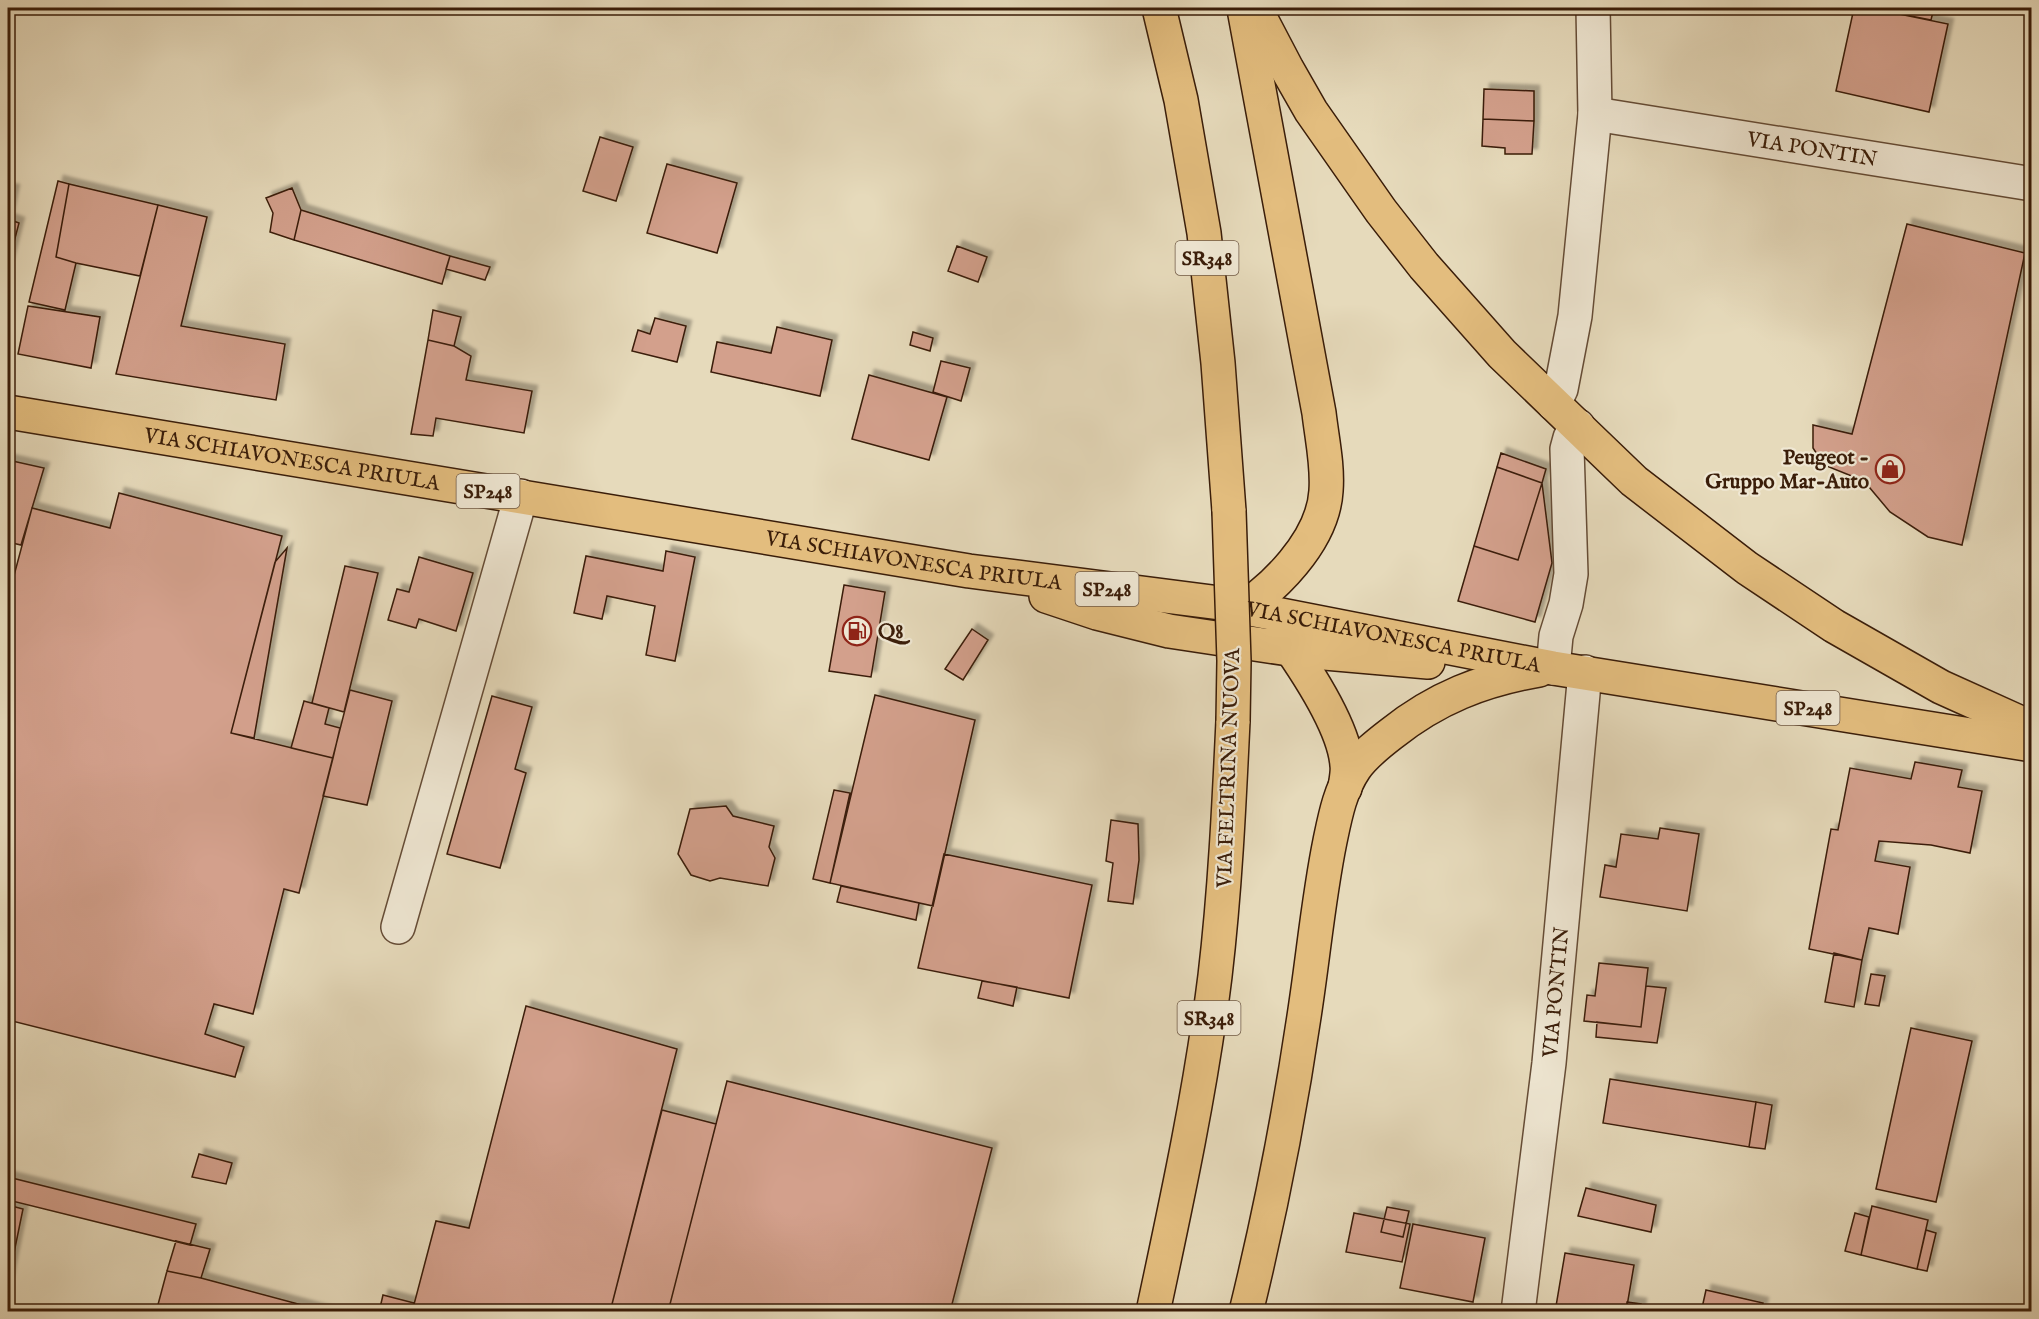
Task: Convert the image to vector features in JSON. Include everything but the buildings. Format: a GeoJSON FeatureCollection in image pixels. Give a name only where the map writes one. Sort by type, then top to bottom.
{"type":"FeatureCollection","features":[{"type":"Feature","properties":{"kind":"main road","name":"VIA FELTRINA NUOVA"},"geometry":{"type":"LineString","coordinates":[[1153,1311],[1196,1106],[1215,975],[1225,866],[1233,721],[1234,651],[1229,512],[1218,363],[1204,233],[1181,100],[1159,8]]}},
{"type":"Feature","properties":{"kind":"main road"},"geometry":{"type":"LineString","coordinates":[[1003,581],[1100,602],[1207,619],[1225,618],[1261,596],[1283,574],[1313,534],[1322,514],[1326,481],[1319,413],[1244,8]]}},
{"type":"Feature","properties":{"kind":"main road"},"geometry":{"type":"LineString","coordinates":[[1255,8],[1311,111],[1381,211],[1424,266],[1502,354],[1634,481],[1747,568],[1834,626],[1962,697],[2031,728]]}},
{"type":"Feature","properties":{"kind":"main road","name":"VIA SCHIAVONESCA PRIULA"},"geometry":{"type":"LineString","coordinates":[[8,412],[969,571],[1245,607],[1553,668],[2031,745]]}},
{"type":"Feature","properties":{"kind":"main road"},"geometry":{"type":"LineString","coordinates":[[969,571],[1135,624],[1213,638],[1291,649],[1412,661],[1553,668]]}},
{"type":"Feature","properties":{"kind":"main road"},"geometry":{"type":"LineString","coordinates":[[1245,607],[1270,623],[1291,649],[1322,700],[1340,737],[1347,763],[1345,788]]}},
{"type":"Feature","properties":{"kind":"main road"},"geometry":{"type":"LineString","coordinates":[[1246,1311],[1268,1224],[1306,1005],[1324,872],[1339,804],[1345,788],[1355,768],[1375,747],[1437,702],[1486,682],[1553,668]]}},
{"type":"Feature","properties":{"kind":"street"},"geometry":{"type":"LineString","coordinates":[[1554,404],[1562,386],[1575,316],[1595,114],[1593,8]]}},
{"type":"Feature","properties":{"kind":"street","name":"VIA PONTIN"},"geometry":{"type":"LineString","coordinates":[[1595,114],[2031,184]]}},
{"type":"Feature","properties":{"kind":"street"},"geometry":{"type":"LineString","coordinates":[[1553,668],[1556,636],[1566,604],[1570,574],[1567,449],[1570,438],[1578,426]]}},
{"type":"Feature","properties":{"kind":"street"},"geometry":{"type":"LineString","coordinates":[[398,927],[521,496]]}},
{"type":"Feature","properties":{"kind":"street","name":"VIA PONTIN"},"geometry":{"type":"LineString","coordinates":[[1518,1311],[1549,1063],[1567,889],[1585,672]]}},
{"type":"Feature","properties":{"kind":"place","name":"Peugeot - Gruppo Mar-Auto"},"geometry":{"type":"Point","coordinates":[1890,469]}},
{"type":"Feature","properties":{"kind":"place","name":"Q8"},"geometry":{"type":"Point","coordinates":[857,631]}}]}
